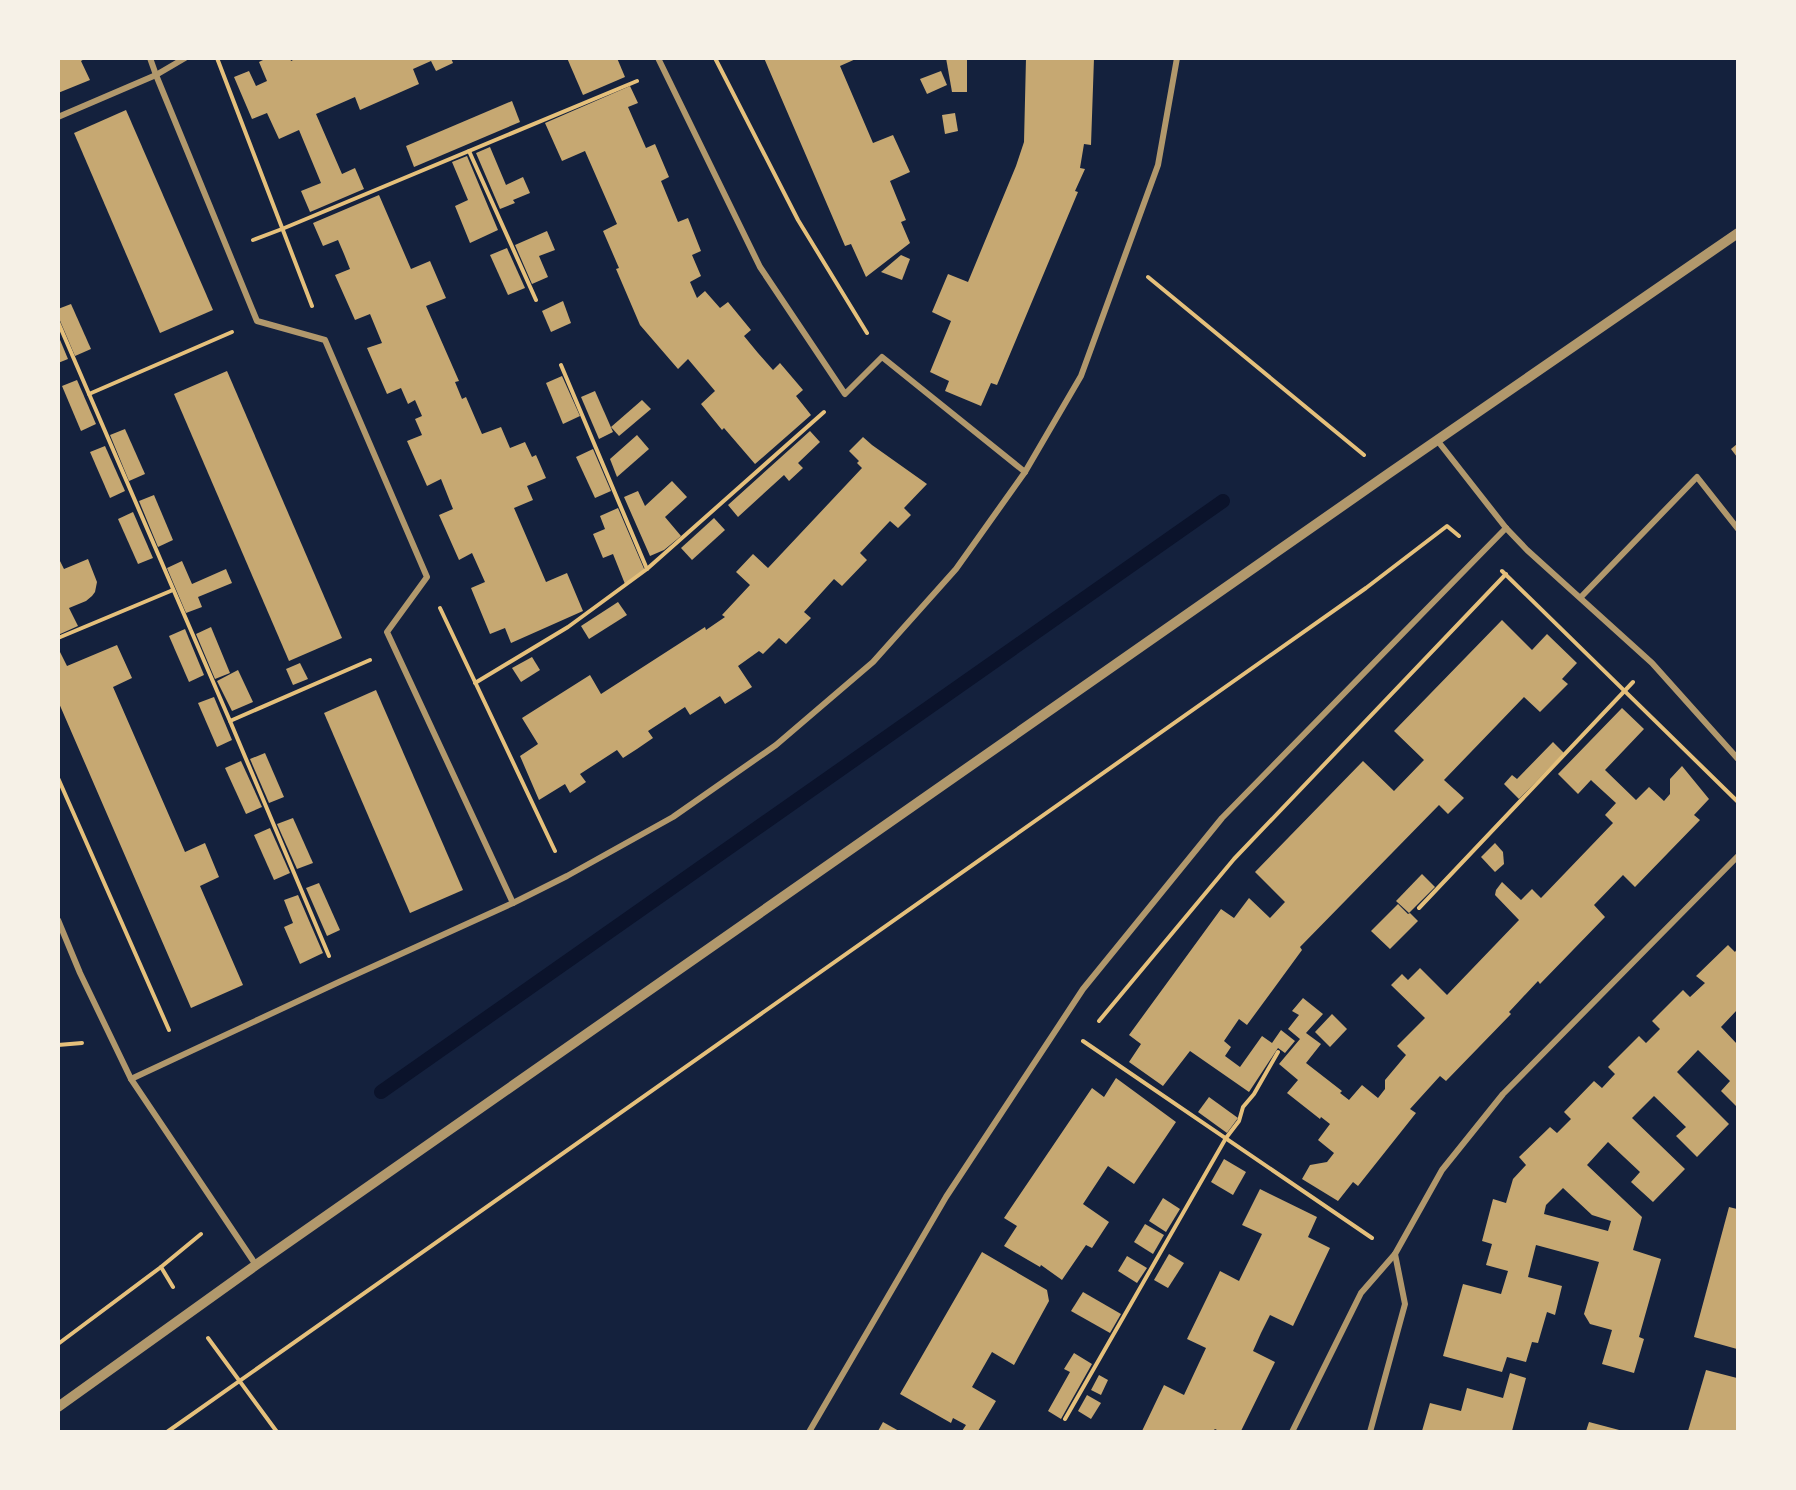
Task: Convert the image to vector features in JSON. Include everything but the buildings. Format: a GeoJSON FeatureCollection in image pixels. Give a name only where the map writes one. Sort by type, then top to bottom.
{"type":"FeatureCollection","features":[{"type":"Feature","properties":{"kind":"street"},"geometry":{"type":"LineString","coordinates":[[150,58],[257,321],[325,340],[427,577],[387,632],[513,903]]}},
{"type":"Feature","properties":{"kind":"street"},"geometry":{"type":"LineString","coordinates":[[58,117],[156,75],[185,58]]}},
{"type":"Feature","properties":{"kind":"street"},"geometry":{"type":"LineString","coordinates":[[658,58],[760,267],[844,394],[882,357],[1025,472]]}},
{"type":"Feature","properties":{"kind":"street"},"geometry":{"type":"LineString","coordinates":[[131,1079],[339,981],[513,903],[673,817],[767,752],[873,662],[956,569],[1025,472],[1081,376],[1158,165],[1177,58]]}},
{"type":"Feature","properties":{"kind":"street"},"geometry":{"type":"LineString","coordinates":[[58,1407],[256,1265],[1737,233]]}},
{"type":"Feature","properties":{"kind":"street"},"geometry":{"type":"LineString","coordinates":[[1437,440],[1506,528],[1527,550],[1652,663],[1737,759]]}},
{"type":"Feature","properties":{"kind":"street"},"geometry":{"type":"LineString","coordinates":[[1581,597],[1697,477],[1737,529]]}},
{"type":"Feature","properties":{"kind":"street"},"geometry":{"type":"LineString","coordinates":[[809,1431],[946,1197],[1083,988],[1222,818],[1506,528]]}},
{"type":"Feature","properties":{"kind":"street"},"geometry":{"type":"LineString","coordinates":[[1292,1431],[1360,1293],[1395,1254],[1442,1170],[1503,1094],[1737,856]]}},
{"type":"Feature","properties":{"kind":"street"},"geometry":{"type":"LineString","coordinates":[[58,920],[80,974],[131,1079],[256,1265]]}},
{"type":"Feature","properties":{"kind":"street"},"geometry":{"type":"LineString","coordinates":[[1370,1431],[1405,1304],[1395,1254]]}},
{"type":"Feature","properties":{"kind":"path"},"geometry":{"type":"LineString","coordinates":[[217,58],[325,340]]}},
{"type":"Feature","properties":{"kind":"path"},"geometry":{"type":"LineString","coordinates":[[715,58],[798,220],[882,357]]}},
{"type":"Feature","properties":{"kind":"path"},"geometry":{"type":"LineString","coordinates":[[227,249],[282,229],[663,70]]}},
{"type":"Feature","properties":{"kind":"path"},"geometry":{"type":"LineString","coordinates":[[469,151],[536,300]]}},
{"type":"Feature","properties":{"kind":"path"},"geometry":{"type":"LineString","coordinates":[[1124,257],[1388,474]]}},
{"type":"Feature","properties":{"kind":"path"},"geometry":{"type":"LineString","coordinates":[[89,394],[257,321]]}},
{"type":"Feature","properties":{"kind":"path"},"geometry":{"type":"LineString","coordinates":[[58,322],[339,981]]}},
{"type":"Feature","properties":{"kind":"path"},"geometry":{"type":"LineString","coordinates":[[561,365],[647,569]]}},
{"type":"Feature","properties":{"kind":"path"},"geometry":{"type":"LineString","coordinates":[[475,683],[568,627],[647,569],[844,394]]}},
{"type":"Feature","properties":{"kind":"path"},"geometry":{"type":"LineString","coordinates":[[167,1431],[1357,595],[1448,526],[1506,574],[1737,802]]}},
{"type":"Feature","properties":{"kind":"path"},"geometry":{"type":"LineString","coordinates":[[1098,1022],[1234,859],[1527,550]]}},
{"type":"Feature","properties":{"kind":"path"},"geometry":{"type":"LineString","coordinates":[[427,577],[567,876]]}},
{"type":"Feature","properties":{"kind":"path"},"geometry":{"type":"LineString","coordinates":[[58,638],[173,590]]}},
{"type":"Feature","properties":{"kind":"path"},"geometry":{"type":"LineString","coordinates":[[230,722],[395,649]]}},
{"type":"Feature","properties":{"kind":"path"},"geometry":{"type":"LineString","coordinates":[[1419,908],[1652,663]]}},
{"type":"Feature","properties":{"kind":"path"},"geometry":{"type":"LineString","coordinates":[[58,778],[180,1056]]}},
{"type":"Feature","properties":{"kind":"path"},"geometry":{"type":"LineString","coordinates":[[1060,1023],[1395,1254]]}},
{"type":"Feature","properties":{"kind":"path"},"geometry":{"type":"LineString","coordinates":[[1076,1050],[1083,1040]]}},
{"type":"Feature","properties":{"kind":"path"},"geometry":{"type":"LineString","coordinates":[[1065,1419],[1226,1138],[1239,1121],[1244,1107],[1278,1052]]}},
{"type":"Feature","properties":{"kind":"path"},"geometry":{"type":"LineString","coordinates":[[58,1344],[161,1267],[223,1216]]}},
{"type":"Feature","properties":{"kind":"path"},"geometry":{"type":"LineString","coordinates":[[161,1267],[239,1381],[277,1431]]}},
{"type":"Feature","properties":{"kind":"waterway"},"geometry":{"type":"LineString","coordinates":[[381,1092],[1223,501]]}}]}
